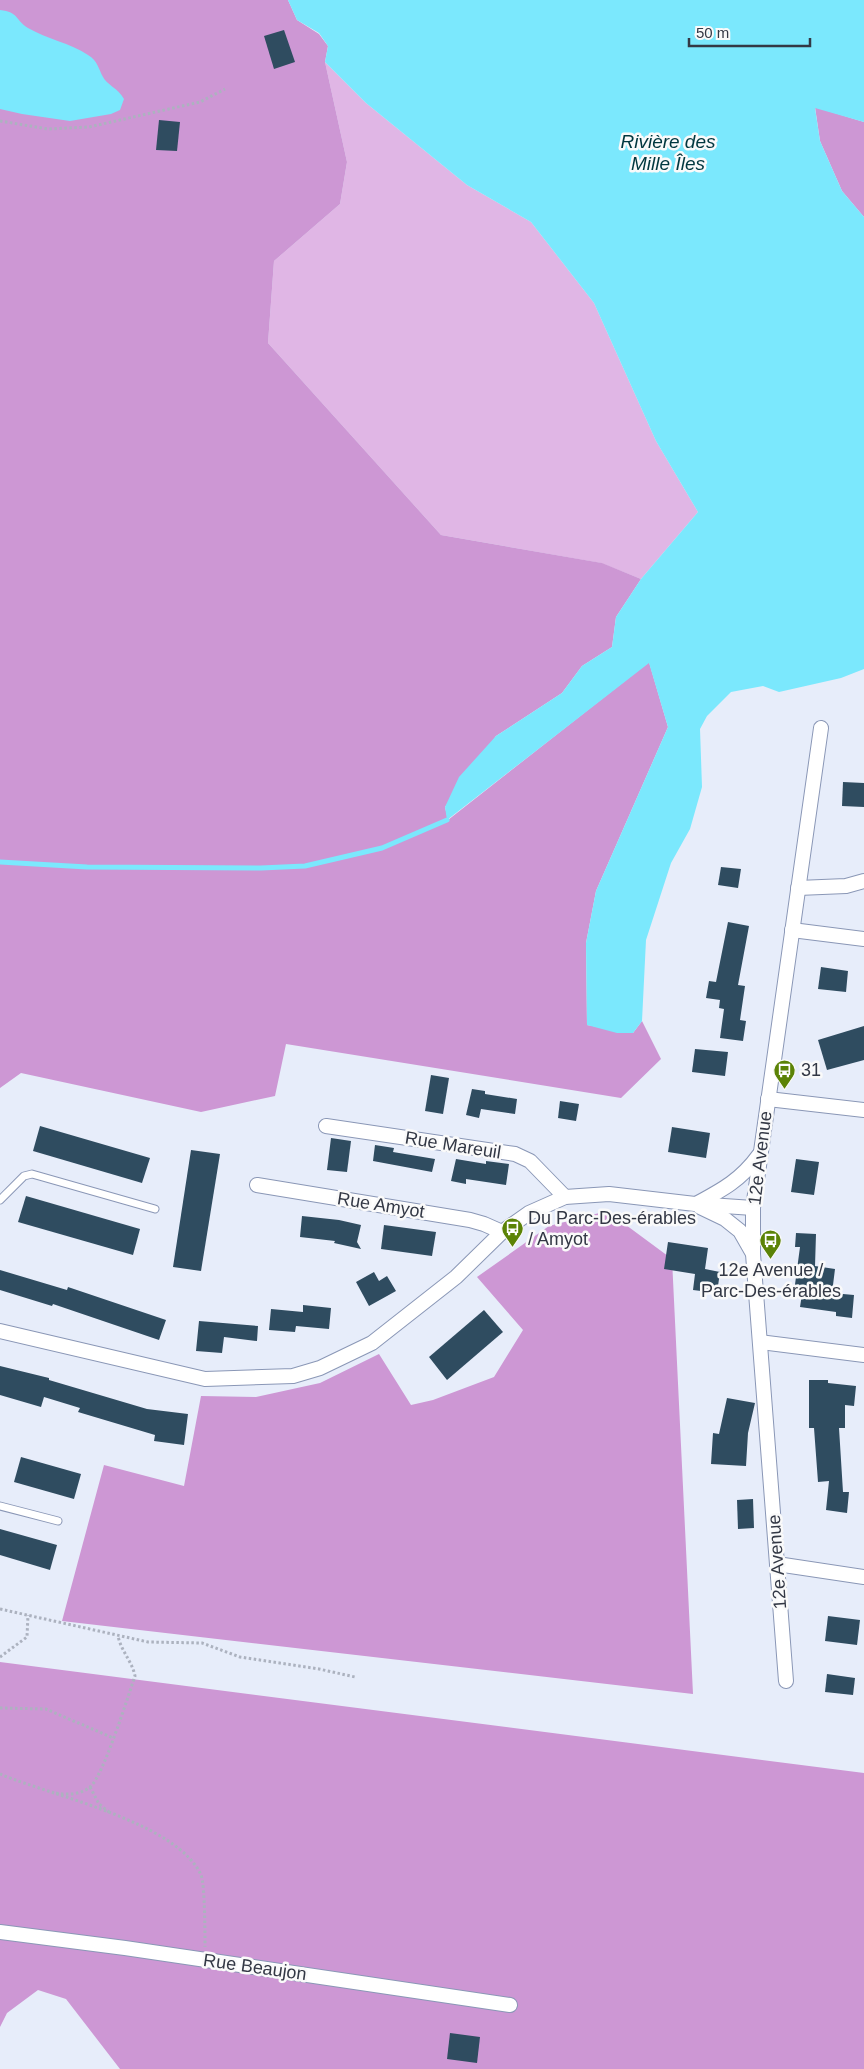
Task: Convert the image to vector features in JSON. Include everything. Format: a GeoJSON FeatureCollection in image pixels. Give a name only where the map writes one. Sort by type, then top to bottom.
{"type":"FeatureCollection","features":[{"type":"Feature","properties":{"kind":"street","name":"12e Avenue"},"geometry":{"type":"LineString","coordinates":[[786,1681],[753,1254],[753,1208],[820,728]]}},
{"type":"Feature","properties":{"kind":"street"},"geometry":{"type":"LineString","coordinates":[[798,888],[846,886],[864,881]]}},
{"type":"Feature","properties":{"kind":"street"},"geometry":{"type":"LineString","coordinates":[[792,930],[864,939]]}},
{"type":"Feature","properties":{"kind":"street"},"geometry":{"type":"LineString","coordinates":[[768,1100],[864,1110]]}},
{"type":"Feature","properties":{"kind":"street","name":"Rue Mareuil"},"geometry":{"type":"LineString","coordinates":[[326,1126],[515,1154],[530,1161],[565,1196]]}},
{"type":"Feature","properties":{"kind":"street"},"geometry":{"type":"LineString","coordinates":[[695,1204],[732,1184],[750,1168],[760,1153]]}},
{"type":"Feature","properties":{"kind":"street","name":"Rue Amyot"},"geometry":{"type":"LineString","coordinates":[[257,1184],[470,1220],[502,1232]]}},
{"type":"Feature","properties":{"kind":"street"},"geometry":{"type":"LineString","coordinates":[[0,1331],[205,1380],[293,1376],[320,1368],[372,1343],[456,1277],[502,1232],[530,1213],[565,1196],[609,1194],[695,1204],[753,1208]]}},
{"type":"Feature","properties":{"kind":"street"},"geometry":{"type":"LineString","coordinates":[[695,1204],[725,1220],[740,1231],[753,1254]]}},
{"type":"Feature","properties":{"kind":"street"},"geometry":{"type":"LineString","coordinates":[[760,1342],[864,1355]]}},
{"type":"Feature","properties":{"kind":"street"},"geometry":{"type":"LineString","coordinates":[[777,1564],[864,1577]]}},
{"type":"Feature","properties":{"kind":"street","name":"Rue Beaujon"},"geometry":{"type":"LineString","coordinates":[[0,1932],[510,2005]]}},
{"type":"Feature","properties":{"kind":"lane"},"geometry":{"type":"LineString","coordinates":[[0,1200],[24,1176],[32,1174],[155,1209]]}},
{"type":"Feature","properties":{"kind":"lane"},"geometry":{"type":"LineString","coordinates":[[0,1506],[58,1521]]}},
{"type":"Feature","properties":{"kind":"path"},"geometry":{"type":"LineString","coordinates":[[0,121],[48,129],[89,127],[200,102],[225,89]]}},
{"type":"Feature","properties":{"kind":"path"},"geometry":{"type":"LineString","coordinates":[[0,1609],[148,1642],[202,1644],[240,1657],[319,1669],[355,1677]]}},
{"type":"Feature","properties":{"kind":"path"},"geometry":{"type":"LineString","coordinates":[[0,1657],[27,1637],[28,1614]]}},
{"type":"Feature","properties":{"kind":"path"},"geometry":{"type":"LineString","coordinates":[[48,1793],[74,1794],[90,1787],[97,1779],[135,1676],[134,1669],[120,1646],[118,1636]]}},
{"type":"Feature","properties":{"kind":"path"},"geometry":{"type":"LineString","coordinates":[[0,1708],[46,1709],[113,1738]]}},
{"type":"Feature","properties":{"kind":"path"},"geometry":{"type":"LineString","coordinates":[[0,1774],[48,1793],[111,1814],[154,1833],[193,1860],[202,1877],[205,1960]]}},
{"type":"Feature","properties":{"kind":"path"},"geometry":{"type":"LineString","coordinates":[[90,1787],[99,1804],[111,1814]]}},
{"type":"Feature","properties":{"kind":"shaded area"},"geometry":{"type":"Polygon","coordinates":[[[0,0],[288,0],[297,20],[319,34],[328,46],[325,62],[347,162],[340,204],[274,261],[268,343],[441,535],[602,563],[641,579],[616,617],[612,647],[582,666],[562,693],[496,736],[445,807],[448,820],[649,662],[668,727],[596,891],[586,943],[587,1025],[633,1033],[642,1021],[661,1059],[621,1098],[286,1044],[275,1096],[201,1112],[21,1073],[0,1088],[0,0]]]}},
{"type":"Feature","properties":{"kind":"shaded area"},"geometry":{"type":"Polygon","coordinates":[[[325,62],[366,103],[467,185],[531,222],[594,303],[656,441],[698,512],[641,579],[601,563],[441,535],[268,343],[274,261],[340,204],[347,162],[325,62]]]}},
{"type":"Feature","properties":{"kind":"shaded area"},"geometry":{"type":"Polygon","coordinates":[[[815,107],[864,122],[864,217],[842,191],[820,141],[815,107]]]}},
{"type":"Feature","properties":{"kind":"shaded area"},"geometry":{"type":"Polygon","coordinates":[[[607,1211],[672,1259],[693,1694],[62,1621],[104,1465],[184,1486],[201,1396],[256,1397],[320,1383],[379,1354],[411,1405],[433,1400],[494,1377],[523,1330],[477,1277],[549,1226],[607,1211]]]}},
{"type":"Feature","properties":{"kind":"shaded area"},"geometry":{"type":"Polygon","coordinates":[[[0,1662],[864,1773],[864,2069],[120,2069],[66,1999],[38,1990],[7,2013],[0,2027],[0,1662]]]}},
{"type":"Feature","properties":{"kind":"water","name":"Rivière des Mille Îles"},"geometry":{"type":"Polygon","coordinates":[[[288,0],[864,0],[864,122],[815,108],[820,141],[842,191],[864,217],[864,669],[841,678],[779,692],[763,686],[731,692],[707,716],[700,729],[702,787],[690,829],[671,863],[646,940],[642,1021],[633,1033],[617,1033],[587,1025],[586,943],[596,891],[668,727],[649,663],[447,820],[445,807],[459,777],[496,736],[562,693],[582,666],[612,647],[616,617],[641,579],[698,512],[656,441],[594,303],[531,222],[467,185],[366,103],[325,62],[328,46],[319,33],[297,20],[288,0]]]}},
{"type":"Feature","properties":{"kind":"water"},"geometry":{"type":"Polygon","coordinates":[[[0,10],[14,14],[24,25],[35,32],[74,47],[91,57],[96,62],[105,80],[124,99],[120,110],[111,114],[70,121],[0,109],[0,10]]]}},
{"type":"Feature","properties":{"kind":"building"},"geometry":{"type":"Polygon","coordinates":[[[284,30],[295,62],[274,69],[264,36],[284,30]]]}},
{"type":"Feature","properties":{"kind":"building"},"geometry":{"type":"Polygon","coordinates":[[[159,120],[180,122],[177,151],[156,150],[159,120]]]}},
{"type":"Feature","properties":{"kind":"building"},"geometry":{"type":"Polygon","coordinates":[[[843,782],[864,783],[864,807],[842,806],[843,782]]]}},
{"type":"Feature","properties":{"kind":"building"},"geometry":{"type":"Polygon","coordinates":[[[721,867],[741,869],[738,888],[718,885],[721,867]]]}},
{"type":"Feature","properties":{"kind":"building"},"geometry":{"type":"Polygon","coordinates":[[[728,922],[749,926],[738,985],[745,986],[740,1020],[746,1021],[743,1041],[720,1038],[724,1009],[719,1008],[720,1000],[706,998],[709,981],[716,982],[728,922]]]}},
{"type":"Feature","properties":{"kind":"building"},"geometry":{"type":"Polygon","coordinates":[[[821,967],[848,971],[846,992],[818,989],[821,967]]]}},
{"type":"Feature","properties":{"kind":"building"},"geometry":{"type":"Polygon","coordinates":[[[864,1026],[864,1060],[827,1070],[818,1040],[864,1026]]]}},
{"type":"Feature","properties":{"kind":"building"},"geometry":{"type":"Polygon","coordinates":[[[695,1049],[728,1052],[725,1076],[692,1072],[695,1049]]]}},
{"type":"Feature","properties":{"kind":"building"},"geometry":{"type":"Polygon","coordinates":[[[431,1075],[449,1078],[443,1114],[425,1111],[431,1075]]]}},
{"type":"Feature","properties":{"kind":"building"},"geometry":{"type":"Polygon","coordinates":[[[472,1089],[485,1091],[485,1094],[517,1099],[515,1114],[481,1109],[479,1118],[466,1115],[472,1089]]]}},
{"type":"Feature","properties":{"kind":"building"},"geometry":{"type":"Polygon","coordinates":[[[560,1101],[579,1104],[576,1121],[558,1118],[560,1101]]]}},
{"type":"Feature","properties":{"kind":"building"},"geometry":{"type":"Polygon","coordinates":[[[40,1126],[150,1158],[142,1183],[33,1151],[40,1126]]]}},
{"type":"Feature","properties":{"kind":"building"},"geometry":{"type":"Polygon","coordinates":[[[672,1127],[710,1133],[706,1158],[668,1152],[672,1127]]]}},
{"type":"Feature","properties":{"kind":"building"},"geometry":{"type":"Polygon","coordinates":[[[331,1138],[351,1141],[347,1172],[327,1170],[331,1138]]]}},
{"type":"Feature","properties":{"kind":"building"},"geometry":{"type":"Polygon","coordinates":[[[375,1145],[394,1148],[393,1152],[435,1159],[432,1172],[373,1161],[375,1145]]]}},
{"type":"Feature","properties":{"kind":"building"},"geometry":{"type":"Polygon","coordinates":[[[191,1150],[220,1154],[201,1271],[173,1267],[191,1150]]]}},
{"type":"Feature","properties":{"kind":"building"},"geometry":{"type":"Polygon","coordinates":[[[456,1159],[486,1164],[486,1161],[509,1164],[506,1185],[466,1179],[466,1184],[451,1181],[456,1159]]]}},
{"type":"Feature","properties":{"kind":"building"},"geometry":{"type":"Polygon","coordinates":[[[796,1159],[819,1162],[814,1195],[791,1192],[796,1159]]]}},
{"type":"Feature","properties":{"kind":"building"},"geometry":{"type":"Polygon","coordinates":[[[26,1196],[140,1229],[133,1255],[18,1222],[26,1196]]]}},
{"type":"Feature","properties":{"kind":"building"},"geometry":{"type":"Polygon","coordinates":[[[302,1216],[339,1220],[361,1225],[357,1242],[361,1249],[334,1243],[335,1241],[300,1237],[302,1216]]]}},
{"type":"Feature","properties":{"kind":"building"},"geometry":{"type":"Polygon","coordinates":[[[384,1225],[436,1232],[432,1256],[381,1249],[384,1225]]]}},
{"type":"Feature","properties":{"kind":"building"},"geometry":{"type":"Polygon","coordinates":[[[796,1233],[816,1234],[815,1266],[835,1269],[832,1293],[854,1295],[852,1318],[836,1316],[836,1312],[800,1307],[802,1294],[794,1292],[800,1247],[795,1247],[796,1233]]]}},
{"type":"Feature","properties":{"kind":"building"},"geometry":{"type":"Polygon","coordinates":[[[668,1242],[708,1248],[705,1269],[720,1272],[717,1293],[693,1290],[695,1274],[664,1269],[668,1242]]]}},
{"type":"Feature","properties":{"kind":"building"},"geometry":{"type":"Polygon","coordinates":[[[0,1270],[67,1290],[68,1287],[166,1320],[159,1340],[53,1304],[52,1306],[0,1290],[0,1270]]]}},
{"type":"Feature","properties":{"kind":"building"},"geometry":{"type":"Polygon","coordinates":[[[374,1272],[379,1281],[387,1276],[396,1291],[369,1306],[356,1282],[374,1272]]]}},
{"type":"Feature","properties":{"kind":"building"},"geometry":{"type":"Polygon","coordinates":[[[303,1305],[331,1308],[329,1329],[296,1326],[295,1332],[269,1330],[271,1309],[303,1312],[303,1305]]]}},
{"type":"Feature","properties":{"kind":"building"},"geometry":{"type":"Polygon","coordinates":[[[484,1310],[503,1332],[447,1380],[429,1357],[484,1310]]]}},
{"type":"Feature","properties":{"kind":"building"},"geometry":{"type":"Polygon","coordinates":[[[199,1321],[258,1326],[257,1341],[224,1337],[222,1353],[196,1351],[199,1321]]]}},
{"type":"Feature","properties":{"kind":"building"},"geometry":{"type":"Polygon","coordinates":[[[0,1366],[49,1378],[49,1380],[147,1409],[188,1414],[184,1445],[154,1441],[155,1435],[78,1412],[80,1408],[44,1397],[41,1407],[0,1395],[0,1366]]]}},
{"type":"Feature","properties":{"kind":"building"},"geometry":{"type":"Polygon","coordinates":[[[809,1380],[828,1380],[828,1383],[856,1386],[854,1406],[845,1405],[845,1428],[839,1428],[843,1492],[849,1492],[847,1513],[826,1510],[829,1481],[818,1482],[814,1428],[809,1428],[809,1380]]]}},
{"type":"Feature","properties":{"kind":"building"},"geometry":{"type":"Polygon","coordinates":[[[727,1398],[755,1403],[748,1433],[746,1466],[711,1464],[713,1433],[719,1434],[727,1398]]]}},
{"type":"Feature","properties":{"kind":"building"},"geometry":{"type":"Polygon","coordinates":[[[21,1457],[81,1474],[74,1499],[14,1482],[21,1457]]]}},
{"type":"Feature","properties":{"kind":"building"},"geometry":{"type":"Polygon","coordinates":[[[753,1499],[754,1528],[738,1529],[737,1500],[753,1499]]]}},
{"type":"Feature","properties":{"kind":"building"},"geometry":{"type":"Polygon","coordinates":[[[0,1529],[57,1545],[50,1570],[0,1555],[0,1529]]]}},
{"type":"Feature","properties":{"kind":"building"},"geometry":{"type":"Polygon","coordinates":[[[828,1616],[860,1620],[857,1645],[825,1641],[828,1616]]]}},
{"type":"Feature","properties":{"kind":"building"},"geometry":{"type":"Polygon","coordinates":[[[827,1674],[855,1678],[853,1695],[825,1692],[827,1674]]]}},
{"type":"Feature","properties":{"kind":"building"},"geometry":{"type":"Polygon","coordinates":[[[450,2033],[480,2037],[477,2063],[447,2059],[450,2033]]]}},
{"type":"Feature","properties":{"kind":"waterway"},"geometry":{"type":"LineString","coordinates":[[0,862],[87,867],[261,868],[305,866],[382,848],[447,820]]}},
{"type":"Feature","properties":{"kind":"place","name":"31"},"geometry":{"type":"Point","coordinates":[785,1089]}},
{"type":"Feature","properties":{"kind":"place","name":"Du Parc-Des-érables / Amyot"},"geometry":{"type":"Point","coordinates":[512,1247]}},
{"type":"Feature","properties":{"kind":"place","name":"12e Avenue / Parc-Des-érables"},"geometry":{"type":"Point","coordinates":[771,1259]}}]}
